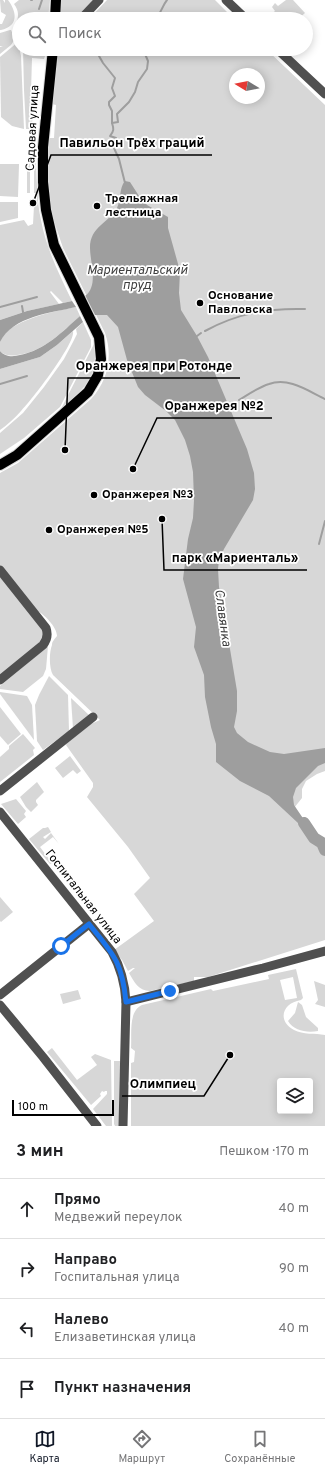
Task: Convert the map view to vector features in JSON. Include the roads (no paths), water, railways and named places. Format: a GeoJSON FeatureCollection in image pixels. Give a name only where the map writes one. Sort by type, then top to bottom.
{"type":"FeatureCollection","features":[{"type":"Feature","properties":{"kind":"main road"},"geometry":{"type":"LineString","coordinates":[[55,12],[56,0]]}},
{"type":"Feature","properties":{"kind":"main road","name":"Садовая улица"},"geometry":{"type":"LineString","coordinates":[[0,466],[18,454],[81,398],[94,384],[99,370],[101,354],[98,337],[54,245],[48,222],[44,196],[43,147],[52,56]]}},
{"type":"Feature","properties":{"kind":"street"},"geometry":{"type":"LineString","coordinates":[[88,12],[99,0]]}},
{"type":"Feature","properties":{"kind":"street"},"geometry":{"type":"LineString","coordinates":[[226,0],[239,12]]}},
{"type":"Feature","properties":{"kind":"street"},"geometry":{"type":"LineString","coordinates":[[285,56],[325,94]]}},
{"type":"Feature","properties":{"kind":"street"},"geometry":{"type":"LineString","coordinates":[[0,570],[46,628],[47,634],[46,641],[43,645],[0,680]]}},
{"type":"Feature","properties":{"kind":"street"},"geometry":{"type":"LineString","coordinates":[[0,791],[93,717]]}},
{"type":"Feature","properties":{"kind":"street","name":"Госпитальная улица"},"geometry":{"type":"LineString","coordinates":[[0,812],[112,952],[118,963],[125,984],[126,1002],[123,1126]]}},
{"type":"Feature","properties":{"kind":"street"},"geometry":{"type":"LineString","coordinates":[[0,994],[89,924]]}},
{"type":"Feature","properties":{"kind":"street"},"geometry":{"type":"LineString","coordinates":[[126,1002],[325,951]]}},
{"type":"Feature","properties":{"kind":"street"},"geometry":{"type":"LineString","coordinates":[[0,1005],[97,1126]]}},
{"type":"Feature","properties":{"kind":"water","name":"Мариентальский пруд"},"geometry":{"type":"Polygon","coordinates":[[[125,181],[130,182],[147,205],[168,217],[168,228],[180,271],[179,293],[181,310],[208,357],[247,449],[254,473],[255,489],[253,500],[224,549],[219,560],[218,569],[219,587],[237,691],[237,711],[234,727],[237,733],[248,742],[270,752],[284,754],[325,748],[325,763],[318,766],[296,788],[293,797],[294,805],[315,836],[310,838],[298,823],[269,796],[240,781],[216,762],[216,744],[205,697],[204,675],[194,647],[196,627],[183,579],[188,539],[193,518],[193,472],[190,456],[185,440],[175,420],[145,395],[138,387],[127,360],[118,327],[107,315],[95,315],[85,296],[92,286],[93,280],[90,248],[93,235],[100,225],[114,213],[117,208],[125,181]]]}},
{"type":"Feature","properties":{"kind":"water"},"geometry":{"type":"Polygon","coordinates":[[[72,301],[76,307],[44,314],[23,321],[6,333],[0,342],[0,320],[27,311],[72,301]]]}},
{"type":"Feature","properties":{"kind":"water"},"geometry":{"type":"Polygon","coordinates":[[[80,316],[83,322],[57,345],[40,357],[0,369],[0,351],[9,356],[29,353],[53,340],[80,316]]]}},
{"type":"Feature","properties":{"kind":"waterway"},"geometry":{"type":"LineString","coordinates":[[39,9],[42,0]]}},
{"type":"Feature","properties":{"kind":"waterway"},"geometry":{"type":"LineString","coordinates":[[160,12],[167,0]]}},
{"type":"Feature","properties":{"kind":"waterway"},"geometry":{"type":"LineString","coordinates":[[99,56],[115,78],[112,88],[115,96],[109,102],[112,111],[112,123]]}},
{"type":"Feature","properties":{"kind":"waterway"},"geometry":{"type":"LineString","coordinates":[[125,183],[119,159],[113,146],[116,142],[116,138],[110,136],[113,130],[112,123],[118,122],[117,114],[129,102],[135,92],[138,82],[147,69],[148,61],[146,56]]}},
{"type":"Feature","properties":{"kind":"waterway"},"geometry":{"type":"LineString","coordinates":[[0,307],[37,297]]}},
{"type":"Feature","properties":{"kind":"waterway"},"geometry":{"type":"LineString","coordinates":[[22,306],[23,312]]}},
{"type":"Feature","properties":{"kind":"waterway"},"geometry":{"type":"LineString","coordinates":[[205,331],[229,320],[254,313],[278,309],[305,309]]}},
{"type":"Feature","properties":{"kind":"waterway"},"geometry":{"type":"LineString","coordinates":[[197,336],[201,333]]}},
{"type":"Feature","properties":{"kind":"waterway"},"geometry":{"type":"LineString","coordinates":[[0,384],[27,376]]}},
{"type":"Feature","properties":{"kind":"waterway"},"geometry":{"type":"LineString","coordinates":[[239,400],[262,387],[276,382],[284,382],[298,386],[325,399]]}},
{"type":"Feature","properties":{"kind":"waterway"},"geometry":{"type":"LineString","coordinates":[[228,405],[233,402]]}},
{"type":"Feature","properties":{"kind":"waterway"},"geometry":{"type":"LineString","coordinates":[[319,544],[325,521]]}},
{"type":"Feature","properties":{"kind":"waterway"},"geometry":{"type":"LineString","coordinates":[[304,823],[314,838],[322,843],[325,850]]}},
{"type":"Feature","properties":{"kind":"place","name":"Павильон Трёх граций"},"geometry":{"type":"Point","coordinates":[33,203]}},
{"type":"Feature","properties":{"kind":"place","name":"Трельяжная лестница"},"geometry":{"type":"Point","coordinates":[97,206]}},
{"type":"Feature","properties":{"kind":"place","name":"Основание Павловска"},"geometry":{"type":"Point","coordinates":[200,303]}},
{"type":"Feature","properties":{"kind":"place","name":"Оранжерея при Ротонде"},"geometry":{"type":"Point","coordinates":[65,450]}},
{"type":"Feature","properties":{"kind":"place","name":"Оранжерея №2"},"geometry":{"type":"Point","coordinates":[133,469]}},
{"type":"Feature","properties":{"kind":"place","name":"Оранжерея №3"},"geometry":{"type":"Point","coordinates":[94,495]}},
{"type":"Feature","properties":{"kind":"place","name":"парк «Мариенталь»"},"geometry":{"type":"Point","coordinates":[162,519]}},
{"type":"Feature","properties":{"kind":"place","name":"Оранжерея №5"},"geometry":{"type":"Point","coordinates":[49,530]}},
{"type":"Feature","properties":{"kind":"place","name":"Олимпиец"},"geometry":{"type":"Point","coordinates":[230,1055]}},
{"type":"Feature","properties":{"kind":"water label","name":"Славянка"},"geometry":{"type":"Point","coordinates":[222,618]}}]}
